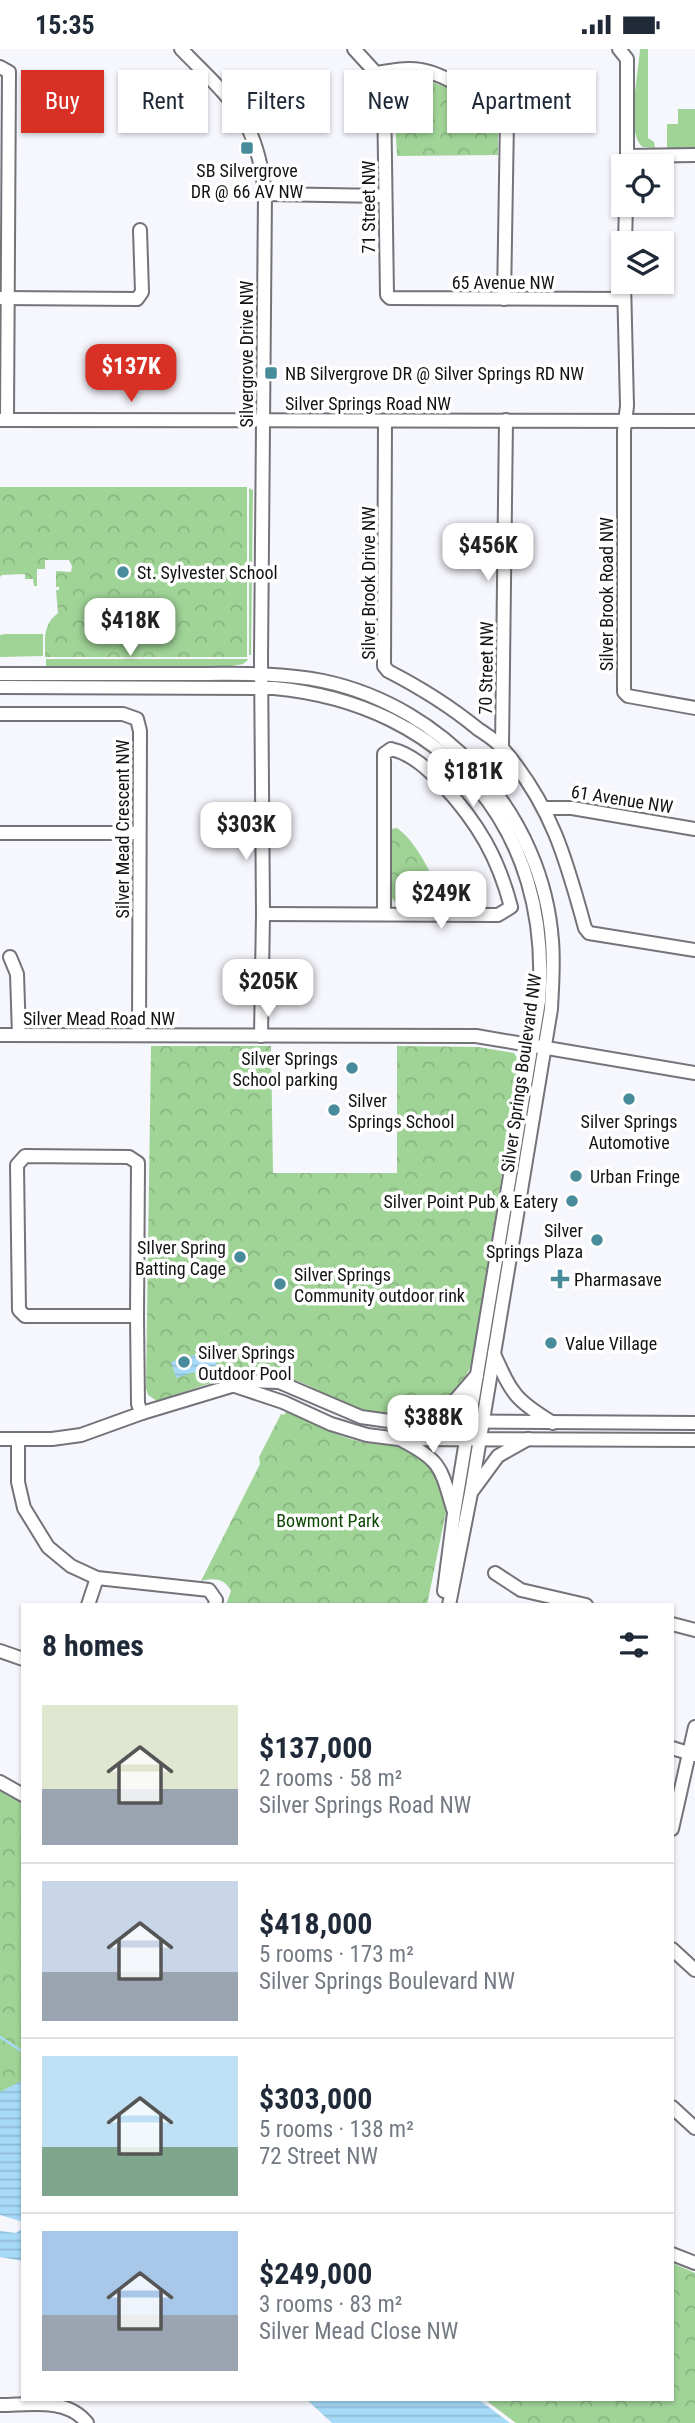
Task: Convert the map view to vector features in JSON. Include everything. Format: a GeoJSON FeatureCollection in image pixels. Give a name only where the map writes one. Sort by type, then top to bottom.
{"type":"FeatureCollection","features":[{"type":"Feature","properties":{"kind":"street","name":"Silvergrove Drive NW"},"geometry":{"type":"LineString","coordinates":[[181,49],[225,94],[250,128],[258,149],[265,194],[261,1036]]}},
{"type":"Feature","properties":{"kind":"street","name":"71 Street NW"},"geometry":{"type":"LineString","coordinates":[[354,49],[373,70]]}},
{"type":"Feature","properties":{"kind":"street"},"geometry":{"type":"LineString","coordinates":[[619,49],[627,59],[627,154]]}},
{"type":"Feature","properties":{"kind":"street"},"geometry":{"type":"LineString","coordinates":[[3,68],[9,72],[4,184],[4,420]]}},
{"type":"Feature","properties":{"kind":"street"},"geometry":{"type":"LineString","coordinates":[[392,70],[422,70]]}},
{"type":"Feature","properties":{"kind":"street"},"geometry":{"type":"LineString","coordinates":[[433,75],[466,89],[503,114],[507,120],[504,299]]}},
{"type":"Feature","properties":{"kind":"street","name":"71 Street NW"},"geometry":{"type":"LineString","coordinates":[[386,133],[386,292]]}},
{"type":"Feature","properties":{"kind":"street"},"geometry":{"type":"LineString","coordinates":[[674,157],[695,155]]}},
{"type":"Feature","properties":{"kind":"street"},"geometry":{"type":"LineString","coordinates":[[265,194],[386,196]]}},
{"type":"Feature","properties":{"kind":"street"},"geometry":{"type":"LineString","coordinates":[[3,298],[137,299],[142,292],[140,230]]}},
{"type":"Feature","properties":{"kind":"street","name":"65 Avenue NW"},"geometry":{"type":"LineString","coordinates":[[386,292],[390,298],[624,299]]}},
{"type":"Feature","properties":{"kind":"street"},"geometry":{"type":"LineString","coordinates":[[624,294],[625,421]]}},
{"type":"Feature","properties":{"kind":"street","name":"Silver Springs Road NW"},"geometry":{"type":"LineString","coordinates":[[4,420],[695,421]]}},
{"type":"Feature","properties":{"kind":"street","name":"Silver Brook Drive NW"},"geometry":{"type":"LineString","coordinates":[[385,421],[384,666],[388,671],[444,702],[502,747],[544,808],[556,833],[569,869],[584,928],[589,933],[695,950]]}},
{"type":"Feature","properties":{"kind":"street","name":"70 Street NW"},"geometry":{"type":"LineString","coordinates":[[502,747],[506,421]]}},
{"type":"Feature","properties":{"kind":"street","name":"Silver Brook Road NW"},"geometry":{"type":"LineString","coordinates":[[625,421],[624,692],[628,696],[695,708]]}},
{"type":"Feature","properties":{"kind":"street","name":"Silver Springs Boulevard NW"},"geometry":{"type":"LineString","coordinates":[[0,674],[261,681],[351,701],[411,730],[439,750],[464,773],[484,796],[509,834],[521,859],[537,916],[541,946],[539,1046],[494,1354],[454,1513],[441,1603]]}},
{"type":"Feature","properties":{"kind":"street","name":"Silver Springs Boulevard NW"},"geometry":{"type":"LineString","coordinates":[[0,687],[261,681]]}},
{"type":"Feature","properties":{"kind":"street","name":"Silver Mead Crescent NW"},"geometry":{"type":"LineString","coordinates":[[0,715],[123,714],[136,719],[140,731],[139,1035]]}},
{"type":"Feature","properties":{"kind":"street"},"geometry":{"type":"LineString","coordinates":[[263,914],[498,915],[511,907],[494,856],[466,809],[427,769],[405,752],[391,748],[384,754],[384,914]]}},
{"type":"Feature","properties":{"kind":"street","name":"61 Avenue NW"},"geometry":{"type":"LineString","coordinates":[[544,808],[572,808],[695,829]]}},
{"type":"Feature","properties":{"kind":"street"},"geometry":{"type":"LineString","coordinates":[[0,833],[139,834]]}},
{"type":"Feature","properties":{"kind":"street"},"geometry":{"type":"LineString","coordinates":[[10,957],[17,974],[19,1035]]}},
{"type":"Feature","properties":{"kind":"street","name":"Silver Mead Road NW"},"geometry":{"type":"LineString","coordinates":[[0,1035],[476,1037],[695,1073]]}},
{"type":"Feature","properties":{"kind":"street","name":"Silver Springs Boulevard NW"},"geometry":{"type":"LineString","coordinates":[[476,1423],[477,1375],[539,1046]]}},
{"type":"Feature","properties":{"kind":"street"},"geometry":{"type":"LineString","coordinates":[[137,1316],[25,1317],[19,1310],[17,1165],[24,1156],[129,1157],[138,1163],[138,1403],[142,1413]]}},
{"type":"Feature","properties":{"kind":"street"},"geometry":{"type":"LineString","coordinates":[[494,1354],[513,1393],[527,1407],[554,1423]]}},
{"type":"Feature","properties":{"kind":"street"},"geometry":{"type":"LineString","coordinates":[[421,1422],[452,1404],[477,1375]]}},
{"type":"Feature","properties":{"kind":"street"},"geometry":{"type":"LineString","coordinates":[[0,1439],[52,1439],[81,1435],[142,1413],[248,1381],[279,1382],[361,1416],[389,1421],[695,1423]]}},
{"type":"Feature","properties":{"kind":"street"},"geometry":{"type":"LineString","coordinates":[[235,1386],[283,1402],[331,1424],[367,1435],[399,1439],[695,1440]]}},
{"type":"Feature","properties":{"kind":"street"},"geometry":{"type":"LineString","coordinates":[[18,1439],[18,1482],[24,1509],[48,1547],[71,1566],[97,1578],[209,1590],[215,1603]]}},
{"type":"Feature","properties":{"kind":"street"},"geometry":{"type":"LineString","coordinates":[[399,1439],[426,1453],[436,1464],[447,1484],[454,1513]]}},
{"type":"Feature","properties":{"kind":"street","name":"Silver Springs Boulevard NW"},"geometry":{"type":"LineString","coordinates":[[449,1603],[471,1493],[473,1439]]}},
{"type":"Feature","properties":{"kind":"street"},"geometry":{"type":"LineString","coordinates":[[471,1493],[498,1456],[528,1439]]}},
{"type":"Feature","properties":{"kind":"street"},"geometry":{"type":"LineString","coordinates":[[495,1573],[521,1590],[577,1603]]}},
{"type":"Feature","properties":{"kind":"street"},"geometry":{"type":"LineString","coordinates":[[89,1603],[97,1578]]}},
{"type":"Feature","properties":{"kind":"street"},"geometry":{"type":"LineString","coordinates":[[674,1625],[695,1630]]}},
{"type":"Feature","properties":{"kind":"street"},"geometry":{"type":"LineString","coordinates":[[0,1651],[21,1658]]}},
{"type":"Feature","properties":{"kind":"street"},"geometry":{"type":"LineString","coordinates":[[674,1822],[692,1754],[695,1727]]}},
{"type":"Feature","properties":{"kind":"street"},"geometry":{"type":"LineString","coordinates":[[674,1749],[692,1754]]}},
{"type":"Feature","properties":{"kind":"street"},"geometry":{"type":"LineString","coordinates":[[0,1782],[21,1794]]}},
{"type":"Feature","properties":{"kind":"street"},"geometry":{"type":"LineString","coordinates":[[674,1951],[695,1970]]}},
{"type":"Feature","properties":{"kind":"street"},"geometry":{"type":"LineString","coordinates":[[674,2109],[695,2128]]}},
{"type":"Feature","properties":{"kind":"street"},"geometry":{"type":"LineString","coordinates":[[674,2255],[695,2263]]}},
{"type":"Feature","properties":{"kind":"street"},"geometry":{"type":"LineString","coordinates":[[0,2405],[65,2407],[76,2412],[88,2423]]}},
{"type":"Feature","properties":{"kind":"green space"},"geometry":{"type":"Polygon","coordinates":[[[640,49],[648,49],[648,138],[654,142],[655,148],[643,147],[635,129],[634,101],[640,49]]]}},
{"type":"Feature","properties":{"kind":"green space"},"geometry":{"type":"Polygon","coordinates":[[[433,83],[447,87],[447,133],[498,133],[498,155],[397,156],[396,133],[433,133],[433,83]]]}},
{"type":"Feature","properties":{"kind":"green space"},"geometry":{"type":"Polygon","coordinates":[[[678,109],[695,109],[695,148],[667,148],[667,124],[678,124],[678,109]]]}},
{"type":"Feature","properties":{"kind":"green space","name":"St. Sylvester School"},"geometry":{"type":"Polygon","coordinates":[[[0,487],[247,487],[247,657],[45,657],[47,627],[58,613],[56,590],[59,590],[59,587],[56,587],[56,571],[71,572],[72,566],[69,560],[45,560],[45,569],[37,569],[37,586],[34,586],[33,579],[25,579],[25,574],[0,577],[0,487]]]}},
{"type":"Feature","properties":{"kind":"green space"},"geometry":{"type":"Polygon","coordinates":[[[249,488],[253,490],[251,655],[249,655],[249,488]]]}},
{"type":"Feature","properties":{"kind":"green space"},"geometry":{"type":"Polygon","coordinates":[[[43,634],[43,656],[0,657],[0,635],[43,634]]]}},
{"type":"Feature","properties":{"kind":"green space"},"geometry":{"type":"Polygon","coordinates":[[[46,659],[248,660],[232,666],[46,666],[46,659]]]}},
{"type":"Feature","properties":{"kind":"green space"},"geometry":{"type":"Polygon","coordinates":[[[397,828],[412,843],[424,861],[444,901],[442,908],[397,905],[392,898],[391,829],[397,828]]]}},
{"type":"Feature","properties":{"kind":"green space"},"geometry":{"type":"Polygon","coordinates":[[[151,1046],[271,1046],[273,1173],[397,1173],[397,1046],[478,1047],[514,1053],[520,1062],[472,1362],[463,1381],[452,1395],[423,1413],[388,1415],[350,1406],[295,1380],[262,1374],[216,1382],[157,1401],[148,1395],[151,1046]]]}},
{"type":"Feature","properties":{"kind":"green space","name":"Bowmont Park"},"geometry":{"type":"Polygon","coordinates":[[[287,1410],[342,1436],[362,1442],[400,1447],[415,1453],[430,1465],[441,1482],[446,1512],[427,1603],[227,1603],[231,1591],[222,1581],[201,1581],[260,1464],[259,1457],[281,1414],[284,1415],[287,1410]]]}},
{"type":"Feature","properties":{"kind":"green space"},"geometry":{"type":"Polygon","coordinates":[[[0,1789],[21,1801],[21,2106],[0,2107],[0,1789]]]}},
{"type":"Feature","properties":{"kind":"green space"},"geometry":{"type":"Polygon","coordinates":[[[674,2264],[695,2273],[695,2423],[516,2423],[487,2401],[674,2401],[674,2264]]]}},
{"type":"Feature","properties":{"kind":"water"},"geometry":{"type":"Polygon","coordinates":[[[211,1346],[217,1365],[176,1378],[171,1362],[200,1353],[199,1350],[211,1346]]]}},
{"type":"Feature","properties":{"kind":"water"},"geometry":{"type":"Polygon","coordinates":[[[21,2081],[21,2221],[0,2215],[0,2092],[21,2081]]]}},
{"type":"Feature","properties":{"kind":"water"},"geometry":{"type":"Polygon","coordinates":[[[21,2229],[21,2261],[0,2257],[0,2231],[16,2233],[21,2229]]]}},
{"type":"Feature","properties":{"kind":"water"},"geometry":{"type":"Polygon","coordinates":[[[308,2401],[481,2401],[510,2423],[332,2423],[308,2401]]]}},
{"type":"Feature","properties":{"kind":"waterway"},"geometry":{"type":"LineString","coordinates":[[0,2037],[21,2051]]}},
{"type":"Feature","properties":{"kind":"place","name":"SB Silvergrove DR @ 66 AV NW"},"geometry":{"type":"Point","coordinates":[247,148]}},
{"type":"Feature","properties":{"kind":"place","name":"NB Silvergrove DR @ Silver Springs RD NW"},"geometry":{"type":"Point","coordinates":[271,373]}},
{"type":"Feature","properties":{"kind":"place","name":"St. Sylvester School"},"geometry":{"type":"Point","coordinates":[123,572]}},
{"type":"Feature","properties":{"kind":"place","name":"Silver Springs School parking"},"geometry":{"type":"Point","coordinates":[352,1068]}},
{"type":"Feature","properties":{"kind":"place","name":"Silver Springs Automotive"},"geometry":{"type":"Point","coordinates":[629,1099]}},
{"type":"Feature","properties":{"kind":"place","name":"Silver Springs School"},"geometry":{"type":"Point","coordinates":[334,1110]}},
{"type":"Feature","properties":{"kind":"place","name":"Urban Fringe"},"geometry":{"type":"Point","coordinates":[576,1176]}},
{"type":"Feature","properties":{"kind":"place","name":"Silver Point Pub & Eatery"},"geometry":{"type":"Point","coordinates":[572,1201]}},
{"type":"Feature","properties":{"kind":"place","name":"Silver Springs Plaza"},"geometry":{"type":"Point","coordinates":[597,1240]}},
{"type":"Feature","properties":{"kind":"place","name":"SIlver Spring Batting Cage"},"geometry":{"type":"Point","coordinates":[240,1257]}},
{"type":"Feature","properties":{"kind":"place","name":"Pharmasave"},"geometry":{"type":"Point","coordinates":[560,1279]}},
{"type":"Feature","properties":{"kind":"place","name":"Silver Springs Community outdoor rink"},"geometry":{"type":"Point","coordinates":[280,1284]}},
{"type":"Feature","properties":{"kind":"place","name":"Value Village"},"geometry":{"type":"Point","coordinates":[551,1343]}},
{"type":"Feature","properties":{"kind":"place","name":"Silver Springs Outdoor Pool"},"geometry":{"type":"Point","coordinates":[184,1362]}}]}
